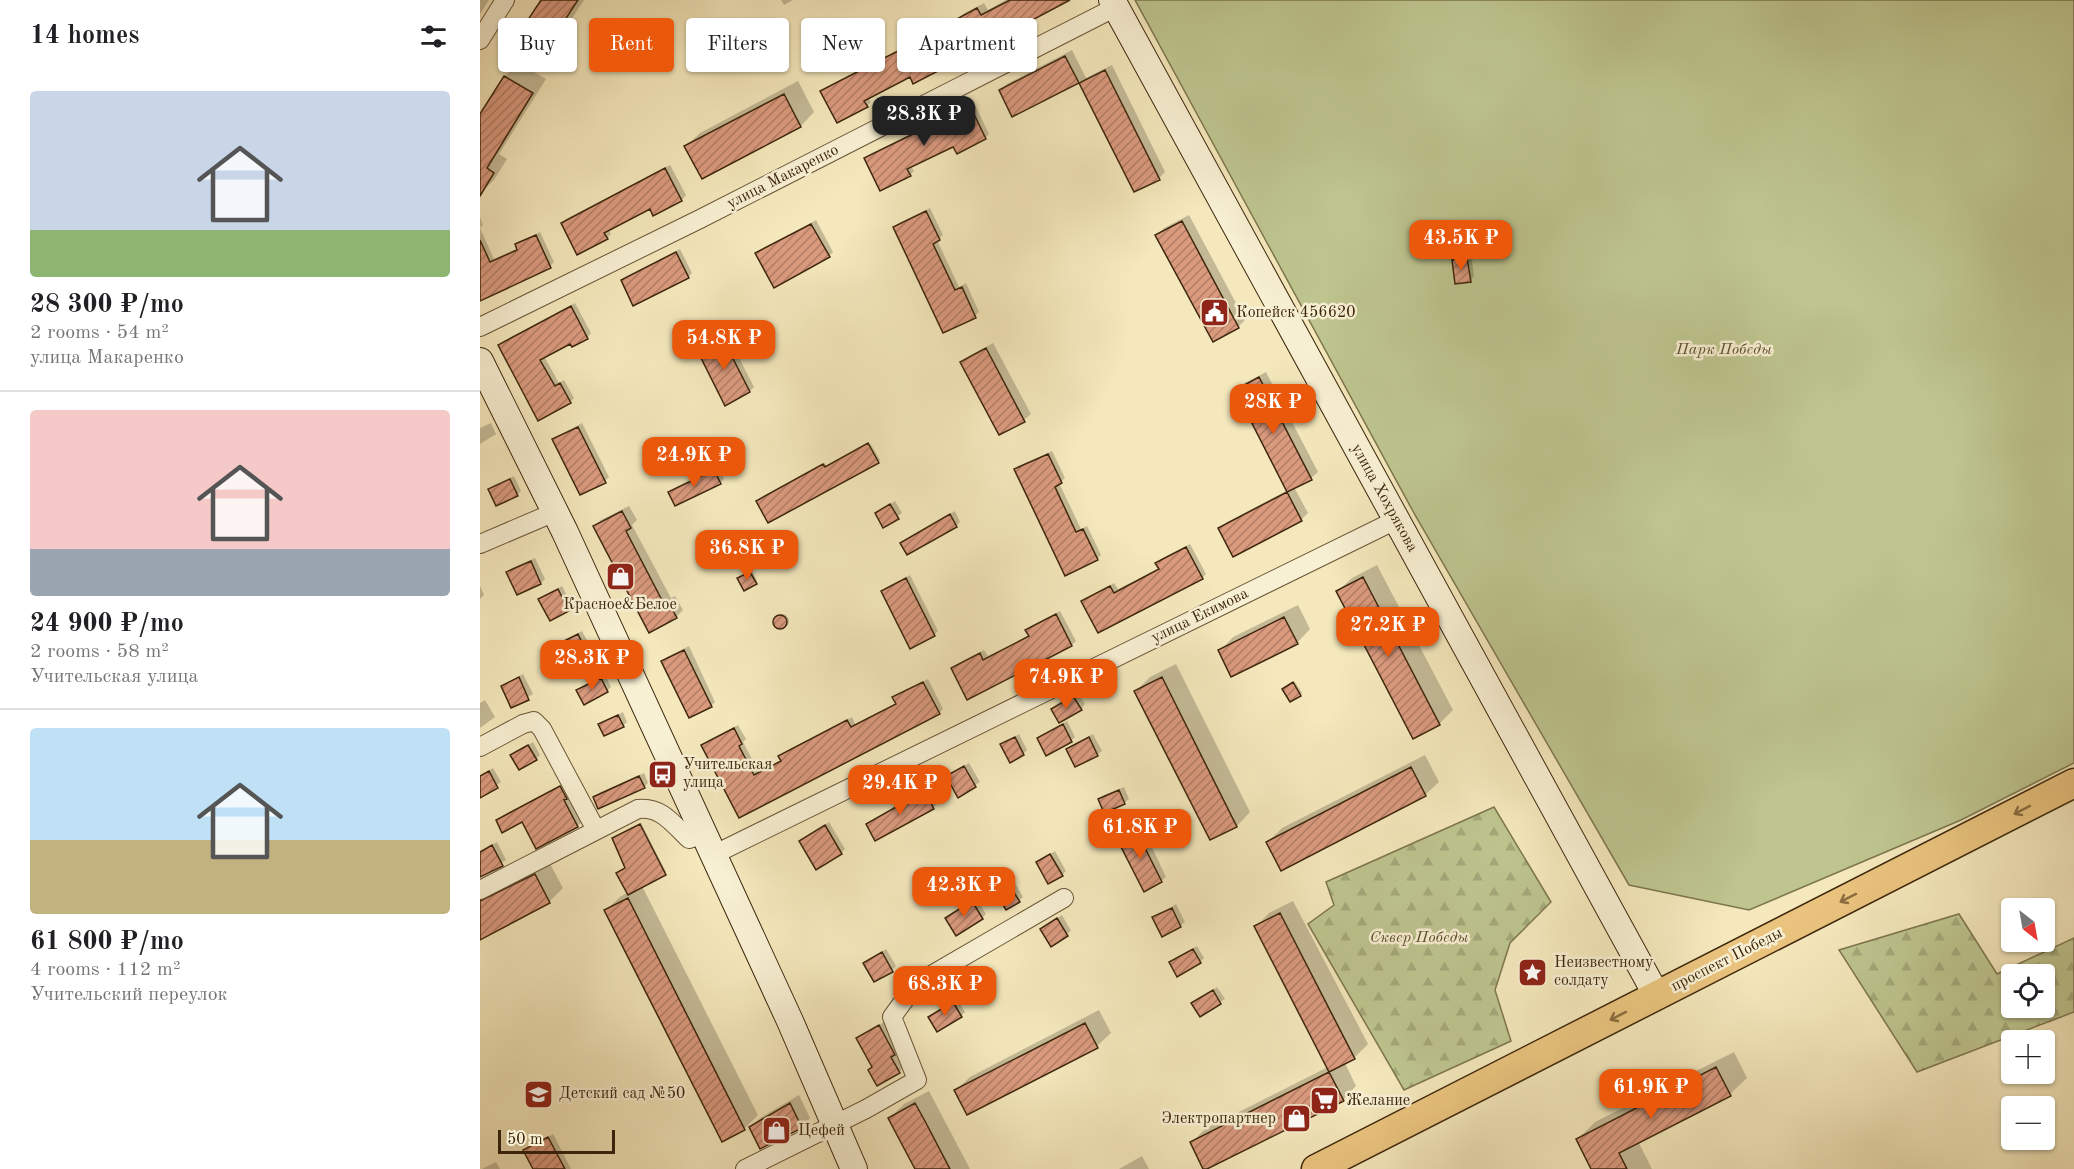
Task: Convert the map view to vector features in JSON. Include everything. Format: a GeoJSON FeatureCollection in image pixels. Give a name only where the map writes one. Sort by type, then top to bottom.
{"type":"FeatureCollection","features":[{"type":"Feature","properties":{"kind":"main road","name":"проспект Победы"},"geometry":{"type":"LineString","coordinates":[[1355,1169],[2074,783]]}},
{"type":"Feature","properties":{"kind":"main road","name":"проспект Победы"},"geometry":{"type":"LineString","coordinates":[[1316,1169],[2074,805]]}},
{"type":"Feature","properties":{"kind":"street"},"geometry":{"type":"LineString","coordinates":[[480,40],[505,0]]}},
{"type":"Feature","properties":{"kind":"street","name":"улица Макаренко"},"geometry":{"type":"LineString","coordinates":[[480,327],[700,219],[1114,4]]}},
{"type":"Feature","properties":{"kind":"street","name":"улица Хохрякова"},"geometry":{"type":"LineString","coordinates":[[1114,4],[1661,1005]]}},
{"type":"Feature","properties":{"kind":"street"},"geometry":{"type":"LineString","coordinates":[[480,361],[555,512],[790,1021],[854,1169]]}},
{"type":"Feature","properties":{"kind":"street"},"geometry":{"type":"LineString","coordinates":[[480,544],[555,512]]}},
{"type":"Feature","properties":{"kind":"street","name":"улица Екимова"},"geometry":{"type":"LineString","coordinates":[[709,845],[1396,520]]}},
{"type":"Feature","properties":{"kind":"street"},"geometry":{"type":"LineString","coordinates":[[480,747],[523,724],[534,722],[542,729],[596,830]]}},
{"type":"Feature","properties":{"kind":"street"},"geometry":{"type":"LineString","coordinates":[[480,890],[638,809],[650,807],[660,812],[689,839],[709,845]]}},
{"type":"Feature","properties":{"kind":"street"},"geometry":{"type":"LineString","coordinates":[[745,1169],[834,1126],[917,1080],[892,1017],[916,984],[1064,898]]}},
{"type":"Feature","properties":{"kind":"green space","name":"Парк Победы"},"geometry":{"type":"Polygon","coordinates":[[[1135,0],[2074,0],[2074,763],[1961,820],[1749,910],[1629,885],[1415,515],[1135,0]]]}},
{"type":"Feature","properties":{"kind":"green space","name":"Сквер Победы"},"geometry":{"type":"Polygon","coordinates":[[[1494,807],[1551,902],[1510,943],[1495,990],[1511,1041],[1404,1090],[1308,924],[1334,905],[1326,882],[1494,807]]]}},
{"type":"Feature","properties":{"kind":"green space"},"geometry":{"type":"Polygon","coordinates":[[[1959,914],[1997,974],[2001,972],[2001,1018],[2055,1018],[2055,964],[2018,964],[2044,952],[2055,952],[2055,947],[2074,938],[2074,1012],[2027,1030],[2001,1030],[2001,1040],[1917,1072],[1839,950],[1959,914]]]}},
{"type":"Feature","properties":{"kind":"building"},"geometry":{"type":"Polygon","coordinates":[[[541,0],[578,0],[566,18],[529,18],[541,0]]]}},
{"type":"Feature","properties":{"kind":"building"},"geometry":{"type":"Polygon","coordinates":[[[1010,0],[1070,0],[1036,18],[959,18],[977,8],[981,15],[1010,0]]]}},
{"type":"Feature","properties":{"kind":"building"},"geometry":{"type":"Polygon","coordinates":[[[897,51],[897,72],[936,72],[913,84],[910,77],[864,101],[868,107],[837,123],[820,91],[857,72],[885,72],[885,58],[897,51]]]}},
{"type":"Feature","properties":{"kind":"building"},"geometry":{"type":"Polygon","coordinates":[[[1065,56],[1079,83],[1012,117],[999,90],[1065,56]]]}},
{"type":"Feature","properties":{"kind":"building"},"geometry":{"type":"Polygon","coordinates":[[[1105,70],[1160,180],[1134,192],[1079,83],[1105,70]]]}},
{"type":"Feature","properties":{"kind":"building"},"geometry":{"type":"Polygon","coordinates":[[[504,76],[533,93],[487,168],[494,173],[480,196],[480,114],[504,76]]]}},
{"type":"Feature","properties":{"kind":"building"},"geometry":{"type":"Polygon","coordinates":[[[784,94],[801,127],[702,179],[684,146],[784,94]]]}},
{"type":"Feature","properties":{"kind":"building"},"geometry":{"type":"Polygon","coordinates":[[[970,106],[986,139],[957,154],[953,147],[907,169],[911,176],[880,191],[864,158],[970,106]]]}},
{"type":"Feature","properties":{"kind":"building"},"geometry":{"type":"Polygon","coordinates":[[[665,168],[682,201],[653,216],[650,209],[604,233],[608,239],[577,255],[561,223],[665,168]]]}},
{"type":"Feature","properties":{"kind":"building"},"geometry":{"type":"Polygon","coordinates":[[[926,211],[940,240],[933,244],[955,290],[962,287],[976,318],[943,333],[893,227],[926,211]]]}},
{"type":"Feature","properties":{"kind":"building"},"geometry":{"type":"Polygon","coordinates":[[[1182,221],[1239,328],[1213,342],[1155,235],[1182,221]]]}},
{"type":"Feature","properties":{"kind":"building"},"geometry":{"type":"Polygon","coordinates":[[[811,224],[830,257],[774,288],[755,253],[811,224]]]}},
{"type":"Feature","properties":{"kind":"building"},"geometry":{"type":"Polygon","coordinates":[[[536,235],[551,268],[480,301],[480,240],[490,262],[517,250],[515,244],[536,235]]]}},
{"type":"Feature","properties":{"kind":"building"},"geometry":{"type":"Polygon","coordinates":[[[676,252],[689,278],[633,306],[621,280],[676,252]]]}},
{"type":"Feature","properties":{"kind":"building"},"geometry":{"type":"Polygon","coordinates":[[[1467,258],[1471,282],[1455,284],[1452,260],[1467,258]]]}},
{"type":"Feature","properties":{"kind":"building"},"geometry":{"type":"Polygon","coordinates":[[[571,306],[588,339],[572,347],[570,344],[540,360],[555,386],[560,383],[571,403],[538,421],[498,345],[571,306]]]}},
{"type":"Feature","properties":{"kind":"building"},"geometry":{"type":"Polygon","coordinates":[[[722,337],[750,392],[725,406],[697,350],[722,337]]]}},
{"type":"Feature","properties":{"kind":"building"},"geometry":{"type":"Polygon","coordinates":[[[986,348],[1025,422],[999,435],[960,362],[986,348]]]}},
{"type":"Feature","properties":{"kind":"building"},"geometry":{"type":"Polygon","coordinates":[[[1259,377],[1312,480],[1287,492],[1235,390],[1259,377]]]}},
{"type":"Feature","properties":{"kind":"building"},"geometry":{"type":"Polygon","coordinates":[[[578,427],[606,483],[580,495],[552,439],[578,427]]]}},
{"type":"Feature","properties":{"kind":"building"},"geometry":{"type":"Polygon","coordinates":[[[868,443],[879,463],[768,523],[756,501],[823,464],[825,467],[868,443]]]}},
{"type":"Feature","properties":{"kind":"building"},"geometry":{"type":"Polygon","coordinates":[[[1048,454],[1062,483],[1055,487],[1076,532],[1083,529],[1098,560],[1065,576],[1014,469],[1048,454]]]}},
{"type":"Feature","properties":{"kind":"building"},"geometry":{"type":"Polygon","coordinates":[[[714,470],[721,484],[675,506],[668,492],[714,470]]]}},
{"type":"Feature","properties":{"kind":"building"},"geometry":{"type":"Polygon","coordinates":[[[510,479],[518,496],[496,506],[488,489],[510,479]]]}},
{"type":"Feature","properties":{"kind":"building"},"geometry":{"type":"Polygon","coordinates":[[[1287,492],[1302,521],[1233,557],[1218,528],[1287,492]]]}},
{"type":"Feature","properties":{"kind":"building"},"geometry":{"type":"Polygon","coordinates":[[[890,504],[899,519],[883,528],[875,513],[890,504]]]}},
{"type":"Feature","properties":{"kind":"building"},"geometry":{"type":"Polygon","coordinates":[[[622,511],[631,528],[626,531],[664,604],[668,602],[677,618],[649,633],[593,526],[622,511]]]}},
{"type":"Feature","properties":{"kind":"building"},"geometry":{"type":"Polygon","coordinates":[[[950,514],[957,527],[907,555],[900,543],[950,514]]]}},
{"type":"Feature","properties":{"kind":"building"},"geometry":{"type":"Polygon","coordinates":[[[752,544],[759,558],[746,565],[739,551],[752,544]]]}},
{"type":"Feature","properties":{"kind":"building"},"geometry":{"type":"Polygon","coordinates":[[[1186,547],[1203,579],[1098,633],[1081,601],[1110,586],[1114,593],[1159,569],[1155,563],[1186,547]]]}},
{"type":"Feature","properties":{"kind":"building"},"geometry":{"type":"Polygon","coordinates":[[[531,561],[541,584],[517,595],[506,572],[531,561]]]}},
{"type":"Feature","properties":{"kind":"building"},"geometry":{"type":"Polygon","coordinates":[[[750,572],[757,584],[744,591],[737,578],[750,572]]]}},
{"type":"Feature","properties":{"kind":"building"},"geometry":{"type":"Polygon","coordinates":[[[1363,577],[1440,725],[1413,739],[1336,591],[1363,577]]]}},
{"type":"Feature","properties":{"kind":"building"},"geometry":{"type":"Polygon","coordinates":[[[906,578],[935,636],[910,649],[881,591],[906,578]]]}},
{"type":"Feature","properties":{"kind":"building"},"geometry":{"type":"Polygon","coordinates":[[[558,589],[569,611],[550,621],[538,599],[558,589]]]}},
{"type":"Feature","properties":{"kind":"building"},"geometry":{"type":"Polygon","coordinates":[[[1056,614],[1072,646],[967,700],[951,668],[980,653],[983,660],[1029,636],[1025,630],[1056,614]]]}},
{"type":"Feature","properties":{"kind":"building"},"geometry":{"type":"Polygon","coordinates":[[[777,615],[783,615],[787,622],[783,629],[777,629],[773,625],[773,619],[777,615]]]}},
{"type":"Feature","properties":{"kind":"building"},"geometry":{"type":"Polygon","coordinates":[[[1284,617],[1298,644],[1231,677],[1218,650],[1284,617]]]}},
{"type":"Feature","properties":{"kind":"building"},"geometry":{"type":"Polygon","coordinates":[[[578,634],[584,647],[562,658],[556,645],[578,634]]]}},
{"type":"Feature","properties":{"kind":"building"},"geometry":{"type":"Polygon","coordinates":[[[684,650],[712,707],[689,718],[661,661],[684,650]]]}},
{"type":"Feature","properties":{"kind":"building"},"geometry":{"type":"Polygon","coordinates":[[[519,677],[529,700],[511,708],[501,686],[519,677]]]}},
{"type":"Feature","properties":{"kind":"building"},"geometry":{"type":"Polygon","coordinates":[[[1162,677],[1237,827],[1210,840],[1134,691],[1162,677]]]}},
{"type":"Feature","properties":{"kind":"building"},"geometry":{"type":"Polygon","coordinates":[[[601,678],[608,692],[584,705],[576,690],[601,678]]]}},
{"type":"Feature","properties":{"kind":"building"},"geometry":{"type":"Polygon","coordinates":[[[923,682],[940,714],[739,818],[701,745],[734,728],[742,744],[739,746],[754,775],[781,761],[778,756],[847,720],[851,727],[896,704],[892,697],[923,682]]]}},
{"type":"Feature","properties":{"kind":"building"},"geometry":{"type":"Polygon","coordinates":[[[1293,682],[1301,696],[1290,702],[1282,689],[1293,682]]]}},
{"type":"Feature","properties":{"kind":"building"},"geometry":{"type":"Polygon","coordinates":[[[1073,696],[1082,710],[1059,723],[1051,709],[1073,696]]]}},
{"type":"Feature","properties":{"kind":"building"},"geometry":{"type":"Polygon","coordinates":[[[618,715],[624,727],[604,736],[598,724],[618,715]]]}},
{"type":"Feature","properties":{"kind":"building"},"geometry":{"type":"Polygon","coordinates":[[[1063,724],[1072,742],[1046,756],[1037,738],[1063,724]]]}},
{"type":"Feature","properties":{"kind":"building"},"geometry":{"type":"Polygon","coordinates":[[[1015,737],[1024,755],[1010,763],[1000,744],[1015,737]]]}},
{"type":"Feature","properties":{"kind":"building"},"geometry":{"type":"Polygon","coordinates":[[[1089,737],[1098,756],[1075,767],[1066,749],[1089,737]]]}},
{"type":"Feature","properties":{"kind":"building"},"geometry":{"type":"Polygon","coordinates":[[[528,745],[537,760],[519,770],[510,755],[528,745]]]}},
{"type":"Feature","properties":{"kind":"building"},"geometry":{"type":"Polygon","coordinates":[[[964,766],[976,787],[958,798],[946,776],[964,766]]]}},
{"type":"Feature","properties":{"kind":"building"},"geometry":{"type":"Polygon","coordinates":[[[1411,767],[1426,796],[1281,871],[1266,842],[1411,767]]]}},
{"type":"Feature","properties":{"kind":"building"},"geometry":{"type":"Polygon","coordinates":[[[489,771],[498,788],[480,798],[480,776],[489,771]]]}},
{"type":"Feature","properties":{"kind":"building"},"geometry":{"type":"Polygon","coordinates":[[[639,776],[645,788],[598,809],[593,797],[639,776]]]}},
{"type":"Feature","properties":{"kind":"building"},"geometry":{"type":"Polygon","coordinates":[[[560,786],[567,799],[564,800],[578,827],[536,849],[522,822],[502,833],[496,820],[560,786]]]}},
{"type":"Feature","properties":{"kind":"building"},"geometry":{"type":"Polygon","coordinates":[[[1119,790],[1125,804],[1104,813],[1098,799],[1119,790]]]}},
{"type":"Feature","properties":{"kind":"building"},"geometry":{"type":"Polygon","coordinates":[[[924,791],[934,809],[875,841],[866,824],[924,791]]]}},
{"type":"Feature","properties":{"kind":"building"},"geometry":{"type":"Polygon","coordinates":[[[640,824],[666,875],[628,895],[616,873],[625,868],[612,838],[640,824]]]}},
{"type":"Feature","properties":{"kind":"building"},"geometry":{"type":"Polygon","coordinates":[[[825,825],[842,854],[816,870],[799,841],[825,825]]]}},
{"type":"Feature","properties":{"kind":"building"},"geometry":{"type":"Polygon","coordinates":[[[1138,829],[1162,882],[1144,892],[1117,839],[1138,829]]]}},
{"type":"Feature","properties":{"kind":"building"},"geometry":{"type":"Polygon","coordinates":[[[492,845],[503,866],[480,877],[480,852],[492,845]]]}},
{"type":"Feature","properties":{"kind":"building"},"geometry":{"type":"Polygon","coordinates":[[[1050,854],[1063,876],[1048,884],[1036,862],[1050,854]]]}},
{"type":"Feature","properties":{"kind":"building"},"geometry":{"type":"Polygon","coordinates":[[[535,874],[550,903],[480,940],[480,901],[535,874]]]}},
{"type":"Feature","properties":{"kind":"building"},"geometry":{"type":"Polygon","coordinates":[[[1008,883],[1020,902],[1006,910],[995,891],[1008,883]]]}},
{"type":"Feature","properties":{"kind":"building"},"geometry":{"type":"Polygon","coordinates":[[[628,898],[745,1130],[722,1142],[604,910],[628,898]]]}},
{"type":"Feature","properties":{"kind":"building"},"geometry":{"type":"Polygon","coordinates":[[[972,901],[983,919],[956,936],[945,918],[972,901]]]}},
{"type":"Feature","properties":{"kind":"building"},"geometry":{"type":"Polygon","coordinates":[[[1172,908],[1181,927],[1162,937],[1152,917],[1172,908]]]}},
{"type":"Feature","properties":{"kind":"building"},"geometry":{"type":"Polygon","coordinates":[[[1280,913],[1355,1059],[1329,1072],[1254,926],[1280,913]]]}},
{"type":"Feature","properties":{"kind":"building"},"geometry":{"type":"Polygon","coordinates":[[[1057,918],[1068,936],[1051,947],[1040,929],[1057,918]]]}},
{"type":"Feature","properties":{"kind":"building"},"geometry":{"type":"Polygon","coordinates":[[[1193,949],[1201,963],[1177,977],[1169,962],[1193,949]]]}},
{"type":"Feature","properties":{"kind":"building"},"geometry":{"type":"Polygon","coordinates":[[[882,952],[893,972],[874,982],[863,963],[882,952]]]}},
{"type":"Feature","properties":{"kind":"building"},"geometry":{"type":"Polygon","coordinates":[[[1213,990],[1221,1004],[1200,1017],[1191,1003],[1213,990]]]}},
{"type":"Feature","properties":{"kind":"building"},"geometry":{"type":"Polygon","coordinates":[[[953,1002],[962,1017],[937,1032],[928,1017],[953,1002]]]}},
{"type":"Feature","properties":{"kind":"building"},"geometry":{"type":"Polygon","coordinates":[[[1085,1023],[1098,1048],[967,1115],[954,1090],[1085,1023]]]}},
{"type":"Feature","properties":{"kind":"building"},"geometry":{"type":"Polygon","coordinates":[[[879,1025],[895,1055],[891,1057],[900,1073],[877,1086],[868,1070],[872,1067],[856,1038],[879,1025]]]}},
{"type":"Feature","properties":{"kind":"building"},"geometry":{"type":"Polygon","coordinates":[[[1716,1067],[1731,1096],[1619,1153],[1627,1169],[1591,1169],[1576,1139],[1716,1067]]]}},
{"type":"Feature","properties":{"kind":"building"},"geometry":{"type":"Polygon","coordinates":[[[1329,1072],[1344,1101],[1203,1169],[1190,1142],[1329,1072]]]}},
{"type":"Feature","properties":{"kind":"building","name":"Цефей"},"geometry":{"type":"Polygon","coordinates":[[[790,1103],[802,1128],[760,1149],[749,1127],[790,1103]]]}},
{"type":"Feature","properties":{"kind":"building"},"geometry":{"type":"Polygon","coordinates":[[[915,1103],[950,1169],[915,1169],[888,1118],[915,1103]]]}},
{"type":"Feature","properties":{"kind":"building"},"geometry":{"type":"Polygon","coordinates":[[[548,1137],[565,1169],[533,1169],[523,1150],[548,1137]]]}},
{"type":"Feature","properties":{"kind":"place","name":"Копейск 456620"},"geometry":{"type":"Point","coordinates":[1215,313]}},
{"type":"Feature","properties":{"kind":"place","name":"Красное&Белое"},"geometry":{"type":"Point","coordinates":[620,577]}},
{"type":"Feature","properties":{"kind":"place","name":"Учительская улица"},"geometry":{"type":"Point","coordinates":[662,774]}},
{"type":"Feature","properties":{"kind":"place","name":"Неизвестному солдату"},"geometry":{"type":"Point","coordinates":[1533,972]}},
{"type":"Feature","properties":{"kind":"place","name":"Детский сад №50"},"geometry":{"type":"Point","coordinates":[538,1094]}},
{"type":"Feature","properties":{"kind":"place","name":"Желание"},"geometry":{"type":"Point","coordinates":[1325,1101]}},
{"type":"Feature","properties":{"kind":"place","name":"Электропартнер"},"geometry":{"type":"Point","coordinates":[1297,1119]}},
{"type":"Feature","properties":{"kind":"place","name":"Цефей"},"geometry":{"type":"Point","coordinates":[777,1131]}}]}
